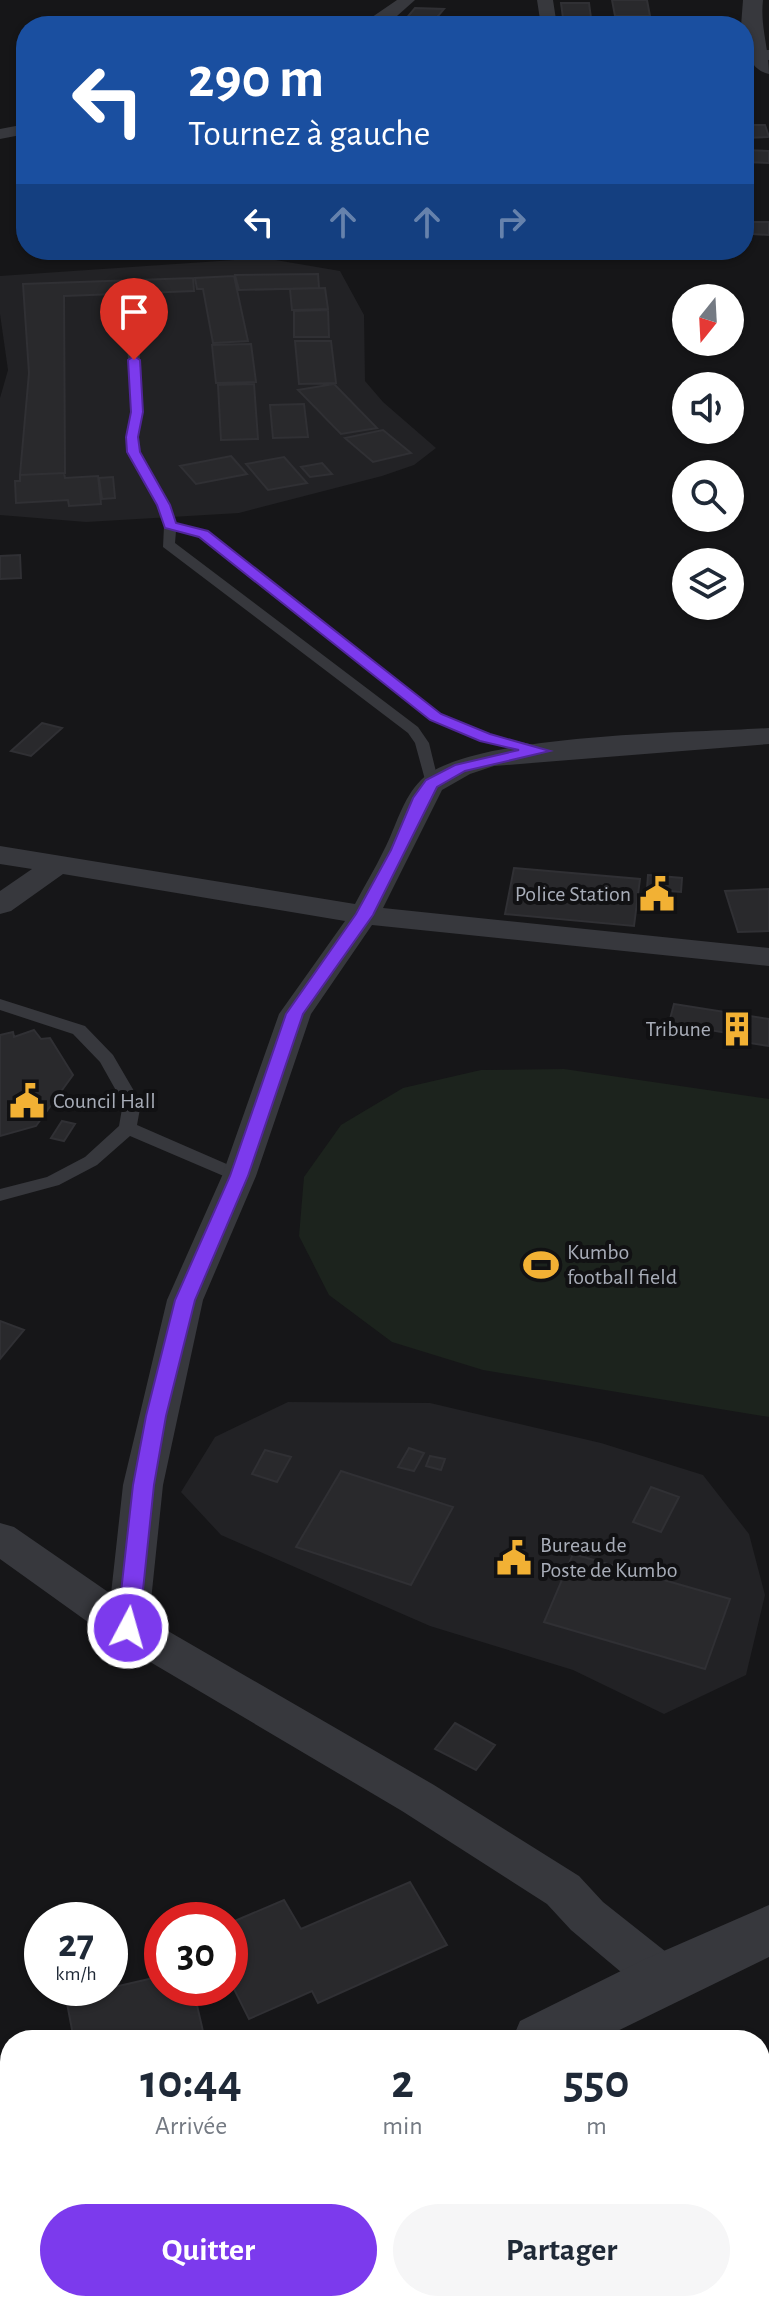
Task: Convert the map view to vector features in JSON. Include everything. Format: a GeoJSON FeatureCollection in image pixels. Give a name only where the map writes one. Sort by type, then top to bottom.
{"type":"FeatureCollection","features":[{"type":"Feature","properties":{"kind":"street"},"geometry":{"type":"LineString","coordinates":[[388,16],[407,0]]}},
{"type":"Feature","properties":{"kind":"street"},"geometry":{"type":"LineString","coordinates":[[128,1628],[143,1485],[156,1416],[185,1300],[239,1176],[295,1014],[364,915],[399,850],[421,798],[432,784],[460,768],[490,758],[542,751],[769,736]]}},
{"type":"Feature","properties":{"kind":"street"},"geometry":{"type":"LineString","coordinates":[[0,855],[54,867],[364,915],[769,957]]}},
{"type":"Feature","properties":{"kind":"street"},"geometry":{"type":"LineString","coordinates":[[0,905],[54,867]]}},
{"type":"Feature","properties":{"kind":"street"},"geometry":{"type":"LineString","coordinates":[[0,1538],[128,1628],[522,1862],[563,1890],[587,1916],[663,1978]]}},
{"type":"Feature","properties":{"kind":"street"},"geometry":{"type":"LineString","coordinates":[[561,2030],[663,1978],[769,1930]]}},
{"type":"Feature","properties":{"kind":"lane"},"geometry":{"type":"LineString","coordinates":[[131,307],[137,412],[132,437],[134,452],[164,505],[170,526],[168,544],[413,730],[422,743],[432,784]]}},
{"type":"Feature","properties":{"kind":"lane"},"geometry":{"type":"LineString","coordinates":[[170,526],[203,534],[435,717],[485,738],[542,751]]}},
{"type":"Feature","properties":{"kind":"lane"},"geometry":{"type":"LineString","coordinates":[[0,1004],[79,1030],[107,1059],[132,1103],[128,1128],[91,1161],[53,1181],[0,1195]]}},
{"type":"Feature","properties":{"kind":"lane"},"geometry":{"type":"LineString","coordinates":[[128,1128],[239,1176]]}},
{"type":"Feature","properties":{"kind":"shaded area"},"geometry":{"type":"Polygon","coordinates":[[[235,260],[276,260],[340,271],[364,315],[365,381],[383,402],[436,448],[414,465],[382,476],[239,513],[86,522],[0,515],[0,398],[8,370],[0,314],[0,276],[235,260]]]}},
{"type":"Feature","properties":{"kind":"shaded area","name":"Kumbo football field"},"geometry":{"type":"Polygon","coordinates":[[[564,1069],[769,1099],[769,1417],[483,1370],[392,1342],[329,1295],[299,1236],[304,1177],[341,1125],[403,1088],[481,1070],[564,1069]]]}},
{"type":"Feature","properties":{"kind":"shaded area","name":"Bureau de Poste de Kumbo"},"geometry":{"type":"Polygon","coordinates":[[[288,1402],[430,1403],[601,1443],[703,1475],[749,1534],[765,1595],[746,1675],[664,1714],[573,1670],[430,1626],[221,1535],[181,1492],[215,1437],[288,1402]]]}},
{"type":"Feature","properties":{"kind":"building"},"geometry":{"type":"Polygon","coordinates":[[[612,0],[647,0],[650,16],[615,16],[612,0]]]}},
{"type":"Feature","properties":{"kind":"building"},"geometry":{"type":"Polygon","coordinates":[[[561,3],[589,3],[591,16],[563,16],[561,3]]]}},
{"type":"Feature","properties":{"kind":"building"},"geometry":{"type":"Polygon","coordinates":[[[415,8],[444,9],[438,16],[408,16],[415,8]]]}},
{"type":"Feature","properties":{"kind":"building"},"geometry":{"type":"Polygon","coordinates":[[[754,125],[765,125],[769,137],[754,138],[754,125]]]}},
{"type":"Feature","properties":{"kind":"building"},"geometry":{"type":"Polygon","coordinates":[[[754,150],[769,151],[769,163],[754,162],[754,150]]]}},
{"type":"Feature","properties":{"kind":"building"},"geometry":{"type":"Polygon","coordinates":[[[754,222],[769,222],[769,235],[754,234],[754,222]]]}},
{"type":"Feature","properties":{"kind":"building"},"geometry":{"type":"Polygon","coordinates":[[[318,274],[319,288],[239,290],[235,275],[318,274]]]}},
{"type":"Feature","properties":{"kind":"building"},"geometry":{"type":"Polygon","coordinates":[[[234,276],[248,341],[213,343],[203,289],[197,289],[195,278],[234,276]]]}},
{"type":"Feature","properties":{"kind":"building"},"geometry":{"type":"Polygon","coordinates":[[[193,278],[194,291],[64,296],[65,473],[20,475],[29,373],[23,284],[193,278]]]}},
{"type":"Feature","properties":{"kind":"building"},"geometry":{"type":"Polygon","coordinates":[[[325,288],[328,309],[292,310],[290,289],[325,288]]]}},
{"type":"Feature","properties":{"kind":"building"},"geometry":{"type":"Polygon","coordinates":[[[328,310],[329,337],[294,337],[294,311],[328,310]]]}},
{"type":"Feature","properties":{"kind":"building"},"geometry":{"type":"Polygon","coordinates":[[[295,341],[331,341],[336,383],[299,384],[295,341]]]}},
{"type":"Feature","properties":{"kind":"building"},"geometry":{"type":"Polygon","coordinates":[[[251,344],[256,382],[216,383],[212,345],[251,344]]]}},
{"type":"Feature","properties":{"kind":"building"},"geometry":{"type":"Polygon","coordinates":[[[254,384],[258,439],[221,440],[218,385],[254,384]]]}},
{"type":"Feature","properties":{"kind":"building"},"geometry":{"type":"Polygon","coordinates":[[[334,384],[377,428],[341,434],[298,390],[334,384]]]}},
{"type":"Feature","properties":{"kind":"building"},"geometry":{"type":"Polygon","coordinates":[[[304,404],[308,437],[273,438],[270,405],[304,404]]]}},
{"type":"Feature","properties":{"kind":"building"},"geometry":{"type":"Polygon","coordinates":[[[383,430],[411,453],[373,462],[345,438],[383,430]]]}},
{"type":"Feature","properties":{"kind":"building"},"geometry":{"type":"Polygon","coordinates":[[[231,456],[247,474],[196,484],[180,466],[231,456]]]}},
{"type":"Feature","properties":{"kind":"building"},"geometry":{"type":"Polygon","coordinates":[[[284,457],[307,483],[268,490],[246,464],[284,457]]]}},
{"type":"Feature","properties":{"kind":"building"},"geometry":{"type":"Polygon","coordinates":[[[322,463],[332,474],[310,477],[301,467],[322,463]]]}},
{"type":"Feature","properties":{"kind":"building"},"geometry":{"type":"Polygon","coordinates":[[[64,473],[65,478],[98,476],[101,504],[69,506],[68,500],[16,503],[15,481],[20,481],[20,475],[64,473]]]}},
{"type":"Feature","properties":{"kind":"building"},"geometry":{"type":"Polygon","coordinates":[[[113,477],[115,498],[102,499],[99,478],[113,477]]]}},
{"type":"Feature","properties":{"kind":"building"},"geometry":{"type":"Polygon","coordinates":[[[20,555],[21,578],[0,579],[0,556],[20,555]]]}},
{"type":"Feature","properties":{"kind":"building"},"geometry":{"type":"Polygon","coordinates":[[[42,723],[62,728],[31,756],[11,751],[42,723]]]}},
{"type":"Feature","properties":{"kind":"building"},"geometry":{"type":"Polygon","coordinates":[[[514,868],[640,879],[634,926],[505,914],[514,868]]]}},
{"type":"Feature","properties":{"kind":"building"},"geometry":{"type":"Polygon","coordinates":[[[648,875],[682,878],[681,892],[647,889],[648,875]]]}},
{"type":"Feature","properties":{"kind":"building"},"geometry":{"type":"Polygon","coordinates":[[[769,889],[769,931],[738,932],[725,891],[769,889]]]}},
{"type":"Feature","properties":{"kind":"building","name":"Tribune"},"geometry":{"type":"Polygon","coordinates":[[[674,1004],[769,1019],[769,1046],[737,1041],[739,1035],[669,1023],[674,1004]]]}},
{"type":"Feature","properties":{"kind":"building","name":"Council Hall"},"geometry":{"type":"Polygon","coordinates":[[[34,1030],[41,1039],[50,1038],[73,1075],[36,1126],[0,1136],[0,1035],[13,1032],[14,1037],[34,1030]]]}},
{"type":"Feature","properties":{"kind":"building"},"geometry":{"type":"Polygon","coordinates":[[[62,1121],[75,1124],[64,1141],[51,1138],[62,1121]]]}},
{"type":"Feature","properties":{"kind":"building"},"geometry":{"type":"Polygon","coordinates":[[[0,1321],[24,1330],[0,1359],[0,1321]]]}},
{"type":"Feature","properties":{"kind":"building"},"geometry":{"type":"Polygon","coordinates":[[[409,1448],[424,1453],[414,1471],[398,1467],[409,1448]]]}},
{"type":"Feature","properties":{"kind":"building"},"geometry":{"type":"Polygon","coordinates":[[[265,1450],[291,1457],[277,1482],[252,1474],[265,1450]]]}},
{"type":"Feature","properties":{"kind":"building"},"geometry":{"type":"Polygon","coordinates":[[[430,1456],[445,1459],[441,1470],[426,1466],[430,1456]]]}},
{"type":"Feature","properties":{"kind":"building"},"geometry":{"type":"Polygon","coordinates":[[[341,1471],[453,1507],[411,1585],[296,1547],[341,1471]]]}},
{"type":"Feature","properties":{"kind":"building"},"geometry":{"type":"Polygon","coordinates":[[[651,1487],[679,1497],[661,1532],[633,1522],[651,1487]]]}},
{"type":"Feature","properties":{"kind":"building"},"geometry":{"type":"Polygon","coordinates":[[[573,1554],[730,1599],[705,1669],[544,1622],[573,1554]]]}},
{"type":"Feature","properties":{"kind":"building"},"geometry":{"type":"Polygon","coordinates":[[[455,1723],[495,1745],[476,1770],[435,1749],[455,1723]]]}},
{"type":"Feature","properties":{"kind":"building"},"geometry":{"type":"Polygon","coordinates":[[[410,1882],[447,1945],[318,2003],[312,1991],[249,2019],[242,2006],[248,2006],[248,1915],[284,1900],[301,1929],[410,1882]]]}},
{"type":"Feature","properties":{"kind":"building"},"geometry":{"type":"Polygon","coordinates":[[[144,1980],[144,2006],[197,2006],[203,2030],[72,2030],[68,2006],[128,2006],[128,1984],[144,1980]]]}},
{"type":"Feature","properties":{"kind":"place","name":"Police Station"},"geometry":{"type":"Point","coordinates":[657,894]}},
{"type":"Feature","properties":{"kind":"place","name":"Tribune"},"geometry":{"type":"Point","coordinates":[737,1029]}},
{"type":"Feature","properties":{"kind":"place","name":"Council Hall"},"geometry":{"type":"Point","coordinates":[27,1101]}},
{"type":"Feature","properties":{"kind":"place","name":"Kumbo football field"},"geometry":{"type":"Point","coordinates":[541,1265]}},
{"type":"Feature","properties":{"kind":"place","name":"Bureau de Poste de Kumbo"},"geometry":{"type":"Point","coordinates":[514,1558]}},
{"type":"Feature","properties":{"kind":"route"},"geometry":{"type":"LineString","coordinates":[[128,1628],[143,1485],[156,1416],[185,1300],[239,1176],[295,1014],[364,915],[399,850],[421,798],[432,784],[460,768],[490,758],[542,751],[485,738],[435,717],[203,534],[170,526],[164,505],[134,452],[132,437],[137,412],[134,360]]}}]}
